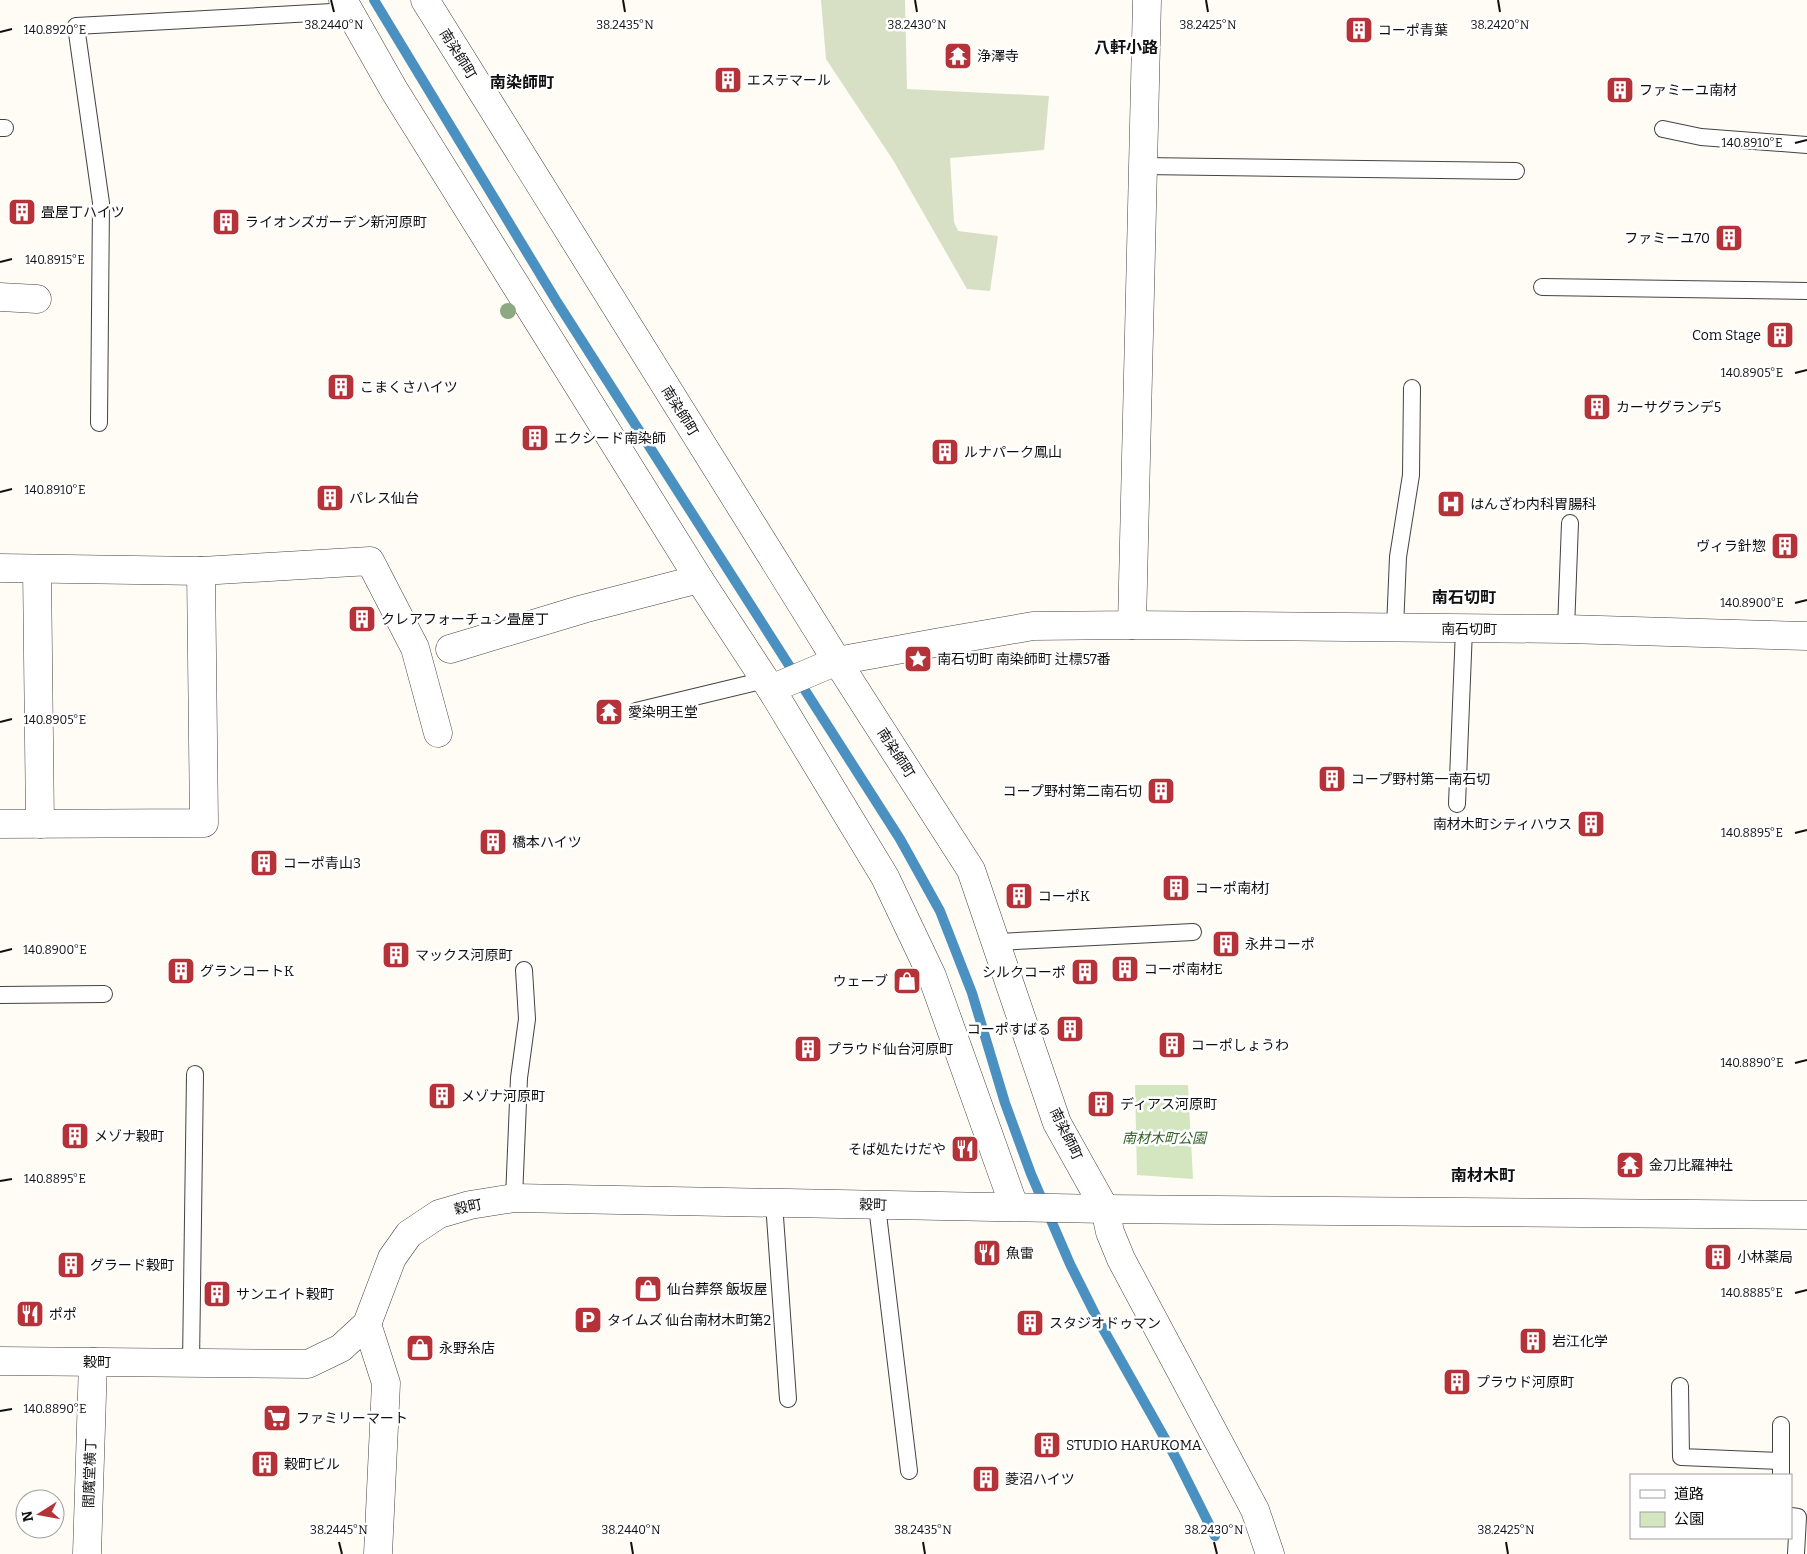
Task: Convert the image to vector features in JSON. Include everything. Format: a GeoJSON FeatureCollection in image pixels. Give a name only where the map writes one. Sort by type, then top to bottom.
{"type":"FeatureCollection","features":[{"type":"Feature","properties":{"kind":"street","name":"南染師町"},"geometry":{"type":"LineString","coordinates":[[425,0],[832,663],[971,870],[1057,1123],[1097,1209],[1110,1232],[1121,1259],[1255,1510],[1270,1554]]}},
{"type":"Feature","properties":{"kind":"street"},"geometry":{"type":"LineString","coordinates":[[1132,625],[1147,0]]}},
{"type":"Feature","properties":{"kind":"street"},"geometry":{"type":"LineString","coordinates":[[347,6],[394,90],[699,579],[773,685],[885,877],[928,968],[1022,1207]]}},
{"type":"Feature","properties":{"kind":"street"},"geometry":{"type":"LineString","coordinates":[[0,297],[37,299]]}},
{"type":"Feature","properties":{"kind":"street"},"geometry":{"type":"LineString","coordinates":[[0,568],[201,571],[370,561],[415,648],[438,733]]}},
{"type":"Feature","properties":{"kind":"street"},"geometry":{"type":"LineString","coordinates":[[37,569],[40,824]]}},
{"type":"Feature","properties":{"kind":"street"},"geometry":{"type":"LineString","coordinates":[[0,824],[204,823],[201,571]]}},
{"type":"Feature","properties":{"kind":"street"},"geometry":{"type":"LineString","coordinates":[[450,649],[583,609],[699,579]]}},
{"type":"Feature","properties":{"kind":"street","name":"南石切町"},"geometry":{"type":"LineString","coordinates":[[773,685],[832,663],[1033,626],[1132,625],[1566,629],[1807,636]]}},
{"type":"Feature","properties":{"kind":"street","name":"穀町"},"geometry":{"type":"LineString","coordinates":[[0,1361],[308,1364],[341,1348],[366,1324],[392,1258],[409,1234],[439,1214],[470,1205],[514,1198],[1097,1209],[1807,1215]]}},
{"type":"Feature","properties":{"kind":"street"},"geometry":{"type":"LineString","coordinates":[[366,1324],[386,1383],[378,1554]]}},
{"type":"Feature","properties":{"kind":"street","name":"閻魔堂横丁"},"geometry":{"type":"LineString","coordinates":[[88,1554],[93,1362]]}},
{"type":"Feature","properties":{"kind":"lane"},"geometry":{"type":"LineString","coordinates":[[99,423],[101,203],[76,26],[347,6]]}},
{"type":"Feature","properties":{"kind":"lane"},"geometry":{"type":"LineString","coordinates":[[1663,129],[1701,137],[1807,144]]}},
{"type":"Feature","properties":{"kind":"lane"},"geometry":{"type":"LineString","coordinates":[[1143,166],[1516,171]]}},
{"type":"Feature","properties":{"kind":"lane"},"geometry":{"type":"LineString","coordinates":[[1542,287],[1807,291]]}},
{"type":"Feature","properties":{"kind":"lane"},"geometry":{"type":"LineString","coordinates":[[1395,628],[1398,557],[1411,475],[1412,388]]}},
{"type":"Feature","properties":{"kind":"lane"},"geometry":{"type":"LineString","coordinates":[[1566,629],[1570,523]]}},
{"type":"Feature","properties":{"kind":"lane"},"geometry":{"type":"LineString","coordinates":[[1457,804],[1464,629]]}},
{"type":"Feature","properties":{"kind":"lane"},"geometry":{"type":"LineString","coordinates":[[636,711],[773,685]]}},
{"type":"Feature","properties":{"kind":"lane"},"geometry":{"type":"LineString","coordinates":[[997,942],[1193,932]]}},
{"type":"Feature","properties":{"kind":"lane"},"geometry":{"type":"LineString","coordinates":[[514,1198],[519,1078],[527,1019],[524,970]]}},
{"type":"Feature","properties":{"kind":"lane"},"geometry":{"type":"LineString","coordinates":[[0,995],[104,994]]}},
{"type":"Feature","properties":{"kind":"lane"},"geometry":{"type":"LineString","coordinates":[[192,1363],[195,1074]]}},
{"type":"Feature","properties":{"kind":"lane"},"geometry":{"type":"LineString","coordinates":[[774,1203],[788,1400]]}},
{"type":"Feature","properties":{"kind":"lane"},"geometry":{"type":"LineString","coordinates":[[877,1206],[909,1471]]}},
{"type":"Feature","properties":{"kind":"lane"},"geometry":{"type":"LineString","coordinates":[[1680,1386],[1681,1457],[1780,1468],[1781,1426]]}},
{"type":"Feature","properties":{"kind":"lane"},"geometry":{"type":"LineString","coordinates":[[1792,1516],[1798,1517],[1796,1554]]}},
{"type":"Feature","properties":{"kind":"green space"},"geometry":{"type":"Polygon","coordinates":[[[821,0],[905,0],[907,89],[1049,96],[1044,150],[950,158],[954,222],[958,231],[998,236],[990,291],[967,289],[893,160],[826,59],[821,0]]]}},
{"type":"Feature","properties":{"kind":"green space","name":"南材木町公園"},"geometry":{"type":"Polygon","coordinates":[[[1135,1085],[1188,1085],[1193,1179],[1137,1175],[1135,1085]]]}},
{"type":"Feature","properties":{"kind":"waterway"},"geometry":{"type":"LineString","coordinates":[[374,0],[557,302],[900,839],[940,911],[972,993],[1005,1103],[1031,1174],[1070,1264],[1097,1318],[1177,1460],[1215,1536]]}},
{"type":"Feature","properties":{"kind":"place","name":"コーポ青葉"},"geometry":{"type":"Point","coordinates":[1359,30]}},
{"type":"Feature","properties":{"kind":"place","name":"浄澤寺"},"geometry":{"type":"Point","coordinates":[958,56]}},
{"type":"Feature","properties":{"kind":"place","name":"エステマール"},"geometry":{"type":"Point","coordinates":[728,80]}},
{"type":"Feature","properties":{"kind":"place","name":"ファミーユ南材"},"geometry":{"type":"Point","coordinates":[1620,90]}},
{"type":"Feature","properties":{"kind":"place","name":"畳屋丁ハイツ"},"geometry":{"type":"Point","coordinates":[22,212]}},
{"type":"Feature","properties":{"kind":"place","name":"ライオンズガーデン新河原町"},"geometry":{"type":"Point","coordinates":[226,222]}},
{"type":"Feature","properties":{"kind":"place","name":"ファミーユ70"},"geometry":{"type":"Point","coordinates":[1729,238]}},
{"type":"Feature","properties":{"kind":"place","name":"Com Stage"},"geometry":{"type":"Point","coordinates":[1780,335]}},
{"type":"Feature","properties":{"kind":"place","name":"こまくさハイツ"},"geometry":{"type":"Point","coordinates":[341,387]}},
{"type":"Feature","properties":{"kind":"place","name":"カーサグランデ5"},"geometry":{"type":"Point","coordinates":[1597,407]}},
{"type":"Feature","properties":{"kind":"place","name":"エクシード南染師"},"geometry":{"type":"Point","coordinates":[535,438]}},
{"type":"Feature","properties":{"kind":"place","name":"ルナパーク鳳山"},"geometry":{"type":"Point","coordinates":[945,452]}},
{"type":"Feature","properties":{"kind":"place","name":"パレス仙台"},"geometry":{"type":"Point","coordinates":[330,498]}},
{"type":"Feature","properties":{"kind":"place","name":"はんざわ内科胃腸科"},"geometry":{"type":"Point","coordinates":[1451,504]}},
{"type":"Feature","properties":{"kind":"place","name":"ヴィラ針惣"},"geometry":{"type":"Point","coordinates":[1785,546]}},
{"type":"Feature","properties":{"kind":"place","name":"クレアフォーチュン畳屋丁"},"geometry":{"type":"Point","coordinates":[362,619]}},
{"type":"Feature","properties":{"kind":"place","name":"南石切町 南染師町 辻標57番"},"geometry":{"type":"Point","coordinates":[918,659]}},
{"type":"Feature","properties":{"kind":"place","name":"愛染明王堂"},"geometry":{"type":"Point","coordinates":[609,712]}},
{"type":"Feature","properties":{"kind":"place","name":"コープ野村第一南石切"},"geometry":{"type":"Point","coordinates":[1332,779]}},
{"type":"Feature","properties":{"kind":"place","name":"コープ野村第二南石切"},"geometry":{"type":"Point","coordinates":[1161,791]}},
{"type":"Feature","properties":{"kind":"place","name":"南材木町シティハウス"},"geometry":{"type":"Point","coordinates":[1591,824]}},
{"type":"Feature","properties":{"kind":"place","name":"橋本ハイツ"},"geometry":{"type":"Point","coordinates":[493,842]}},
{"type":"Feature","properties":{"kind":"place","name":"コーポ青山3"},"geometry":{"type":"Point","coordinates":[264,863]}},
{"type":"Feature","properties":{"kind":"place","name":"コーポ南材J"},"geometry":{"type":"Point","coordinates":[1176,888]}},
{"type":"Feature","properties":{"kind":"place","name":"コーポK"},"geometry":{"type":"Point","coordinates":[1019,896]}},
{"type":"Feature","properties":{"kind":"place","name":"永井コーポ"},"geometry":{"type":"Point","coordinates":[1226,944]}},
{"type":"Feature","properties":{"kind":"place","name":"マックス河原町"},"geometry":{"type":"Point","coordinates":[396,955]}},
{"type":"Feature","properties":{"kind":"place","name":"コーポ南材E"},"geometry":{"type":"Point","coordinates":[1125,969]}},
{"type":"Feature","properties":{"kind":"place","name":"グランコートK"},"geometry":{"type":"Point","coordinates":[181,971]}},
{"type":"Feature","properties":{"kind":"place","name":"シルクコーポ"},"geometry":{"type":"Point","coordinates":[1085,972]}},
{"type":"Feature","properties":{"kind":"place","name":"ウェーブ"},"geometry":{"type":"Point","coordinates":[907,981]}},
{"type":"Feature","properties":{"kind":"place","name":"コーポすばる"},"geometry":{"type":"Point","coordinates":[1070,1029]}},
{"type":"Feature","properties":{"kind":"place","name":"コーポしょうわ"},"geometry":{"type":"Point","coordinates":[1172,1045]}},
{"type":"Feature","properties":{"kind":"place","name":"プラウド仙台河原町"},"geometry":{"type":"Point","coordinates":[808,1049]}},
{"type":"Feature","properties":{"kind":"place","name":"メゾナ河原町"},"geometry":{"type":"Point","coordinates":[442,1096]}},
{"type":"Feature","properties":{"kind":"place","name":"ディアス河原町"},"geometry":{"type":"Point","coordinates":[1101,1104]}},
{"type":"Feature","properties":{"kind":"place","name":"メゾナ穀町"},"geometry":{"type":"Point","coordinates":[75,1136]}},
{"type":"Feature","properties":{"kind":"place","name":"そば処たけだや"},"geometry":{"type":"Point","coordinates":[965,1149]}},
{"type":"Feature","properties":{"kind":"place","name":"金刀比羅神社"},"geometry":{"type":"Point","coordinates":[1630,1165]}},
{"type":"Feature","properties":{"kind":"place","name":"魚雷"},"geometry":{"type":"Point","coordinates":[987,1253]}},
{"type":"Feature","properties":{"kind":"place","name":"小林薬局"},"geometry":{"type":"Point","coordinates":[1718,1257]}},
{"type":"Feature","properties":{"kind":"place","name":"グラード穀町"},"geometry":{"type":"Point","coordinates":[71,1265]}},
{"type":"Feature","properties":{"kind":"place","name":"仙台葬祭 飯坂屋"},"geometry":{"type":"Point","coordinates":[648,1289]}},
{"type":"Feature","properties":{"kind":"place","name":"サンエイト穀町"},"geometry":{"type":"Point","coordinates":[217,1294]}},
{"type":"Feature","properties":{"kind":"place","name":"ポポ"},"geometry":{"type":"Point","coordinates":[30,1314]}},
{"type":"Feature","properties":{"kind":"place","name":"タイムズ 仙台南材木町第2"},"geometry":{"type":"Point","coordinates":[588,1320]}},
{"type":"Feature","properties":{"kind":"place","name":"スタジオドゥマン"},"geometry":{"type":"Point","coordinates":[1030,1323]}},
{"type":"Feature","properties":{"kind":"place","name":"岩江化学"},"geometry":{"type":"Point","coordinates":[1533,1341]}},
{"type":"Feature","properties":{"kind":"place","name":"永野糸店"},"geometry":{"type":"Point","coordinates":[420,1348]}},
{"type":"Feature","properties":{"kind":"place","name":"プラウド河原町"},"geometry":{"type":"Point","coordinates":[1457,1382]}},
{"type":"Feature","properties":{"kind":"place","name":"ファミリーマート"},"geometry":{"type":"Point","coordinates":[277,1418]}},
{"type":"Feature","properties":{"kind":"place","name":"STUDIO HARUKOMA"},"geometry":{"type":"Point","coordinates":[1047,1445]}},
{"type":"Feature","properties":{"kind":"place","name":"穀町ビル"},"geometry":{"type":"Point","coordinates":[265,1464]}},
{"type":"Feature","properties":{"kind":"place","name":"菱沼ハイツ"},"geometry":{"type":"Point","coordinates":[986,1479]}},
{"type":"Feature","properties":{"kind":"district","name":"八軒小路"},"geometry":{"type":"Point","coordinates":[1126,47]}},
{"type":"Feature","properties":{"kind":"district","name":"南染師町"},"geometry":{"type":"Point","coordinates":[522,82]}},
{"type":"Feature","properties":{"kind":"district","name":"南石切町"},"geometry":{"type":"Point","coordinates":[1464,597]}},
{"type":"Feature","properties":{"kind":"district","name":"南材木町"},"geometry":{"type":"Point","coordinates":[1483,1175]}}]}
